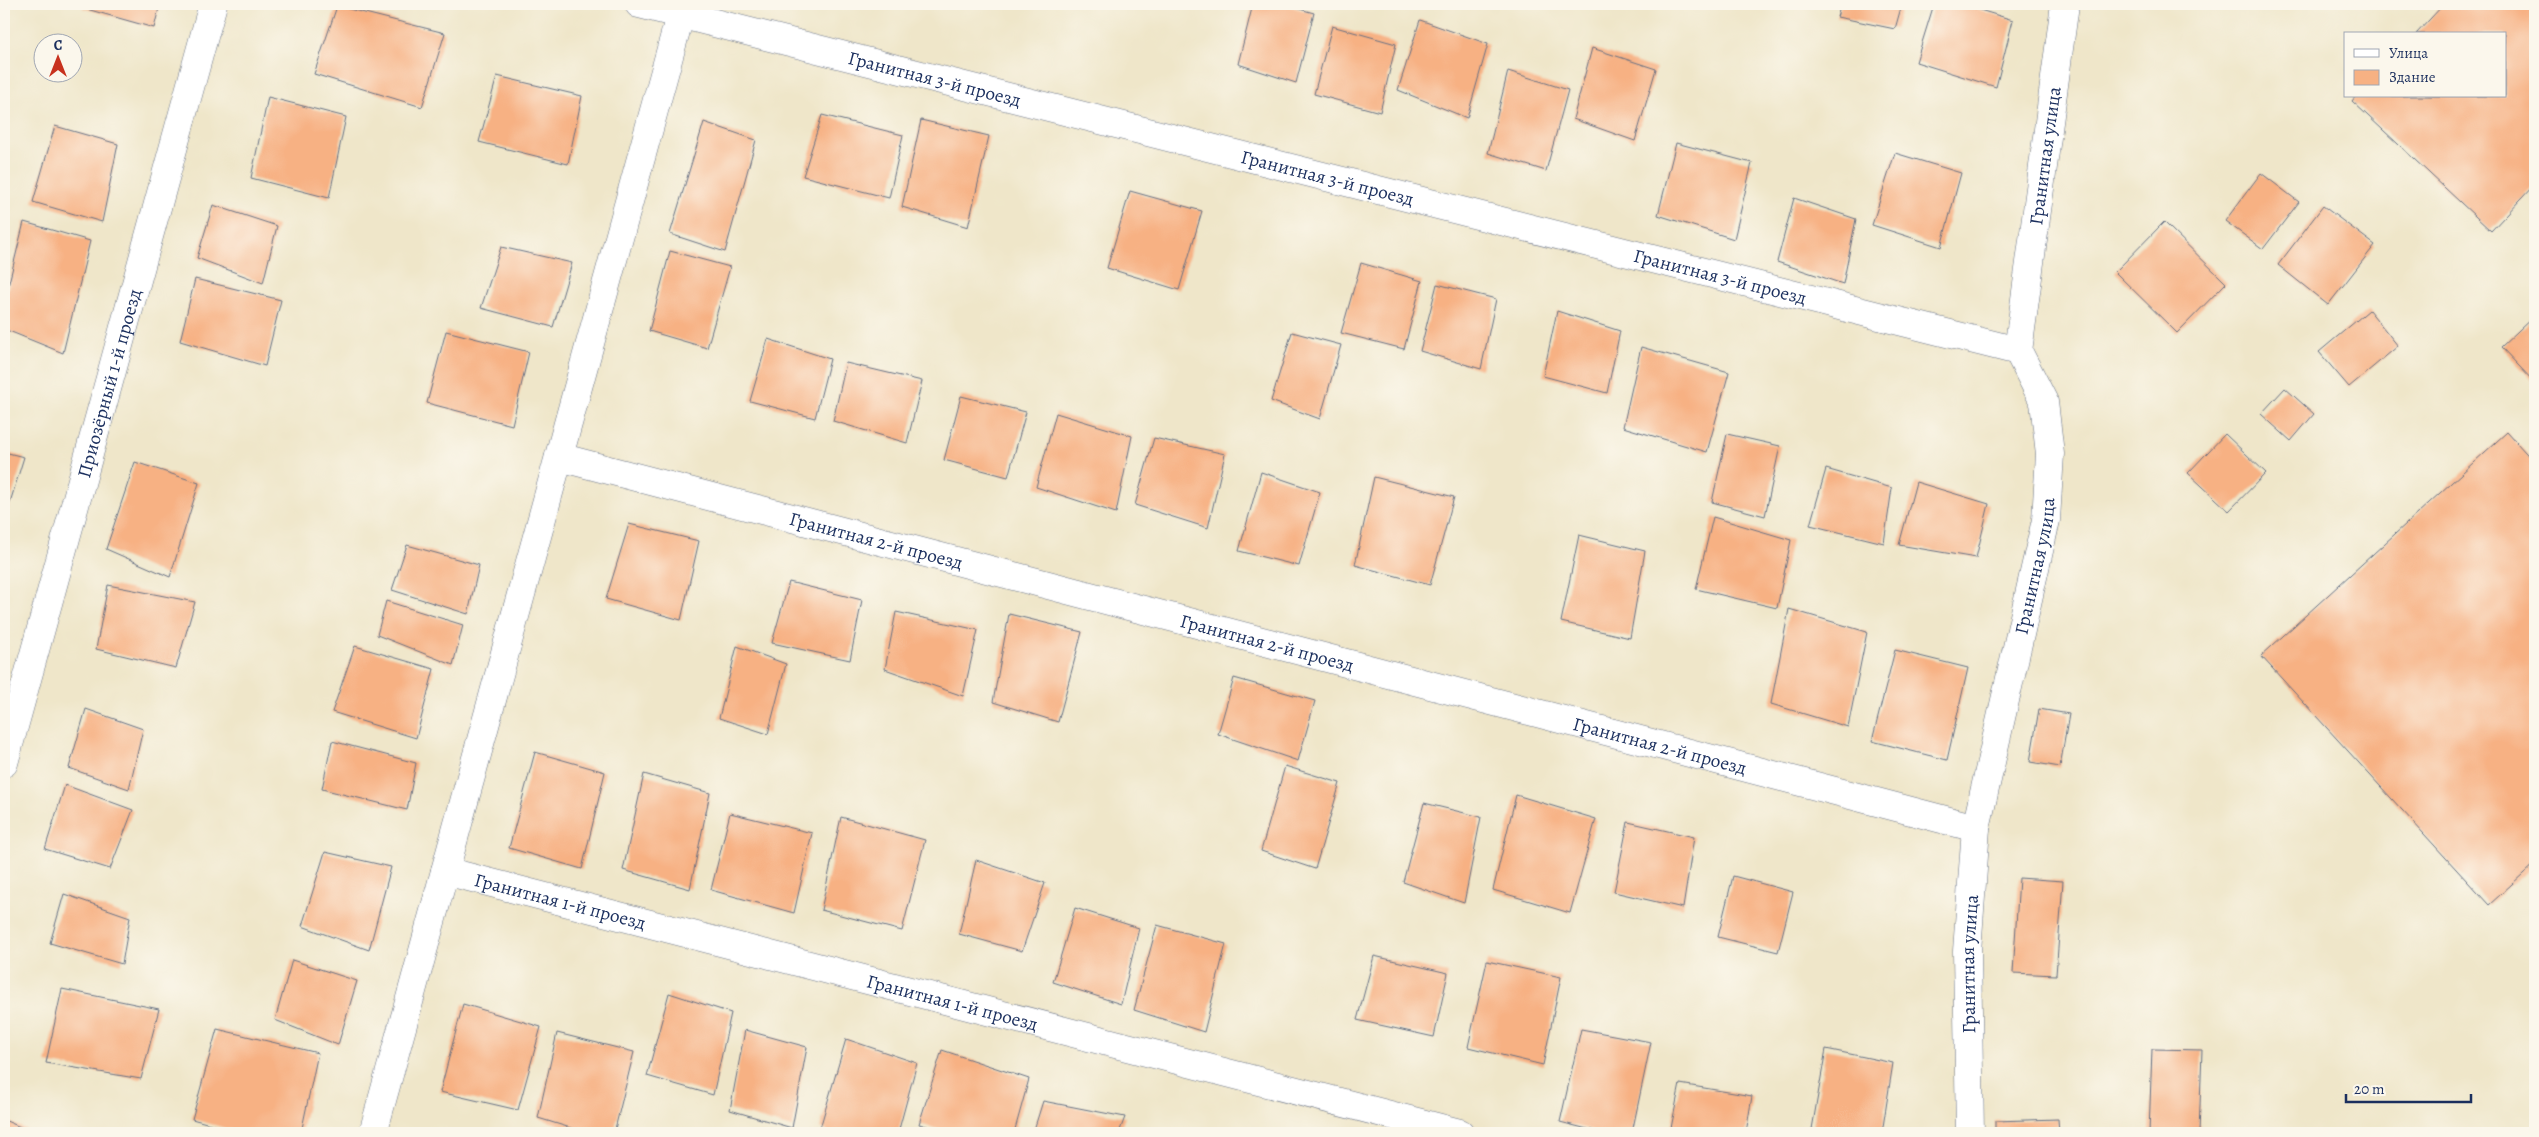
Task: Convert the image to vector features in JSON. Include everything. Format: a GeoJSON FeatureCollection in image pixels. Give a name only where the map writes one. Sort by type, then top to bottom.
{"type":"FeatureCollection","features":[{"type":"Feature","properties":{"kind":"street","name":"Приозёрный 1-й проезд"},"geometry":{"type":"LineString","coordinates":[[4,763],[213,4]]}},
{"type":"Feature","properties":{"kind":"street","name":"Гранитная 3-й проезд"},"geometry":{"type":"LineString","coordinates":[[639,4],[680,16],[2018,351]]}},
{"type":"Feature","properties":{"kind":"street","name":"Гранитная улица"},"geometry":{"type":"LineString","coordinates":[[1970,1133],[1967,951],[1976,828],[2046,520],[2050,454],[2044,402],[2018,351],[2065,4]]}},
{"type":"Feature","properties":{"kind":"street"},"geometry":{"type":"LineString","coordinates":[[373,1133],[680,16]]}},
{"type":"Feature","properties":{"kind":"street","name":"Гранитная 2-й проезд"},"geometry":{"type":"LineString","coordinates":[[559,457],[1976,828]]}},
{"type":"Feature","properties":{"kind":"street","name":"Гранитная 1-й проезд"},"geometry":{"type":"LineString","coordinates":[[445,871],[1460,1133]]}},
{"type":"Feature","properties":{"kind":"building"},"geometry":{"type":"Polygon","coordinates":[[[84,4],[160,4],[154,28],[83,8],[84,4]]]}},
{"type":"Feature","properties":{"kind":"building"},"geometry":{"type":"Polygon","coordinates":[[[1253,4],[1282,4],[1314,13],[1296,83],[1238,64],[1253,4]]]}},
{"type":"Feature","properties":{"kind":"building"},"geometry":{"type":"Polygon","coordinates":[[[1841,4],[1902,4],[1895,29],[1837,17],[1841,4]]]}},
{"type":"Feature","properties":{"kind":"building"},"geometry":{"type":"Polygon","coordinates":[[[1934,4],[1960,4],[2013,20],[1996,87],[1916,62],[1934,4]]]}},
{"type":"Feature","properties":{"kind":"building"},"geometry":{"type":"Polygon","coordinates":[[[2444,4],[2535,4],[2535,184],[2491,231],[2352,101],[2354,98],[2506,98],[2506,32],[2418,32],[2444,4]]]}},
{"type":"Feature","properties":{"kind":"building"},"geometry":{"type":"Polygon","coordinates":[[[337,6],[445,33],[422,107],[314,74],[337,6]]]}},
{"type":"Feature","properties":{"kind":"building"},"geometry":{"type":"Polygon","coordinates":[[[1420,20],[1488,44],[1467,118],[1398,90],[1420,20]]]}},
{"type":"Feature","properties":{"kind":"building"},"geometry":{"type":"Polygon","coordinates":[[[1332,26],[1396,44],[1380,112],[1314,94],[1332,26]]]}},
{"type":"Feature","properties":{"kind":"building"},"geometry":{"type":"Polygon","coordinates":[[[1592,48],[1656,69],[1635,141],[1573,119],[1592,48]]]}},
{"type":"Feature","properties":{"kind":"building"},"geometry":{"type":"Polygon","coordinates":[[[1508,71],[1568,90],[1546,171],[1488,153],[1508,71]]]}},
{"type":"Feature","properties":{"kind":"building"},"geometry":{"type":"Polygon","coordinates":[[[497,76],[582,96],[568,164],[479,142],[497,76]]]}},
{"type":"Feature","properties":{"kind":"building"},"geometry":{"type":"Polygon","coordinates":[[[268,97],[346,117],[329,198],[251,178],[268,97]]]}},
{"type":"Feature","properties":{"kind":"building"},"geometry":{"type":"Polygon","coordinates":[[[822,115],[903,135],[889,198],[803,176],[822,115]]]}},
{"type":"Feature","properties":{"kind":"building"},"geometry":{"type":"Polygon","coordinates":[[[921,120],[989,136],[968,227],[902,207],[921,120]]]}},
{"type":"Feature","properties":{"kind":"building"},"geometry":{"type":"Polygon","coordinates":[[[704,122],[756,140],[725,252],[670,234],[704,122]]]}},
{"type":"Feature","properties":{"kind":"building"},"geometry":{"type":"Polygon","coordinates":[[[55,126],[118,144],[102,222],[33,202],[55,126]]]}},
{"type":"Feature","properties":{"kind":"building"},"geometry":{"type":"Polygon","coordinates":[[[1676,143],[1752,163],[1734,239],[1658,215],[1676,143]]]}},
{"type":"Feature","properties":{"kind":"building"},"geometry":{"type":"Polygon","coordinates":[[[1895,153],[1961,173],[1941,247],[1872,225],[1895,153]]]}},
{"type":"Feature","properties":{"kind":"building"},"geometry":{"type":"Polygon","coordinates":[[[2261,173],[2299,202],[2263,249],[2225,221],[2261,173]]]}},
{"type":"Feature","properties":{"kind":"building"},"geometry":{"type":"Polygon","coordinates":[[[1130,191],[1202,211],[1179,290],[1107,268],[1130,191]]]}},
{"type":"Feature","properties":{"kind":"building"},"geometry":{"type":"Polygon","coordinates":[[[1794,198],[1856,219],[1843,284],[1777,262],[1794,198]]]}},
{"type":"Feature","properties":{"kind":"building"},"geometry":{"type":"Polygon","coordinates":[[[213,205],[277,226],[263,283],[197,258],[213,205]]]}},
{"type":"Feature","properties":{"kind":"building"},"geometry":{"type":"Polygon","coordinates":[[[2323,206],[2375,245],[2328,305],[2278,265],[2323,206]]]}},
{"type":"Feature","properties":{"kind":"building"},"geometry":{"type":"Polygon","coordinates":[[[24,222],[90,241],[63,353],[4,329],[4,303],[24,222]]]}},
{"type":"Feature","properties":{"kind":"building"},"geometry":{"type":"Polygon","coordinates":[[[2164,222],[2226,283],[2177,333],[2115,272],[2164,222]]]}},
{"type":"Feature","properties":{"kind":"building"},"geometry":{"type":"Polygon","coordinates":[[[501,247],[572,263],[553,327],[481,308],[501,247]]]}},
{"type":"Feature","properties":{"kind":"building"},"geometry":{"type":"Polygon","coordinates":[[[670,251],[730,267],[707,348],[649,331],[670,251]]]}},
{"type":"Feature","properties":{"kind":"building"},"geometry":{"type":"Polygon","coordinates":[[[1361,263],[1422,281],[1404,349],[1341,333],[1361,263]]]}},
{"type":"Feature","properties":{"kind":"building"},"geometry":{"type":"Polygon","coordinates":[[[195,279],[281,300],[265,366],[180,341],[195,279]]]}},
{"type":"Feature","properties":{"kind":"building"},"geometry":{"type":"Polygon","coordinates":[[[1437,284],[1496,299],[1481,369],[1420,351],[1437,284]]]}},
{"type":"Feature","properties":{"kind":"building"},"geometry":{"type":"Polygon","coordinates":[[[2369,310],[2398,346],[2349,387],[2319,352],[2369,310]]]}},
{"type":"Feature","properties":{"kind":"building"},"geometry":{"type":"Polygon","coordinates":[[[1557,311],[1620,331],[1607,393],[1543,376],[1557,311]]]}},
{"type":"Feature","properties":{"kind":"building"},"geometry":{"type":"Polygon","coordinates":[[[2535,315],[2535,383],[2501,347],[2535,315]]]}},
{"type":"Feature","properties":{"kind":"building"},"geometry":{"type":"Polygon","coordinates":[[[446,331],[529,352],[512,425],[427,403],[446,331]]]}},
{"type":"Feature","properties":{"kind":"building"},"geometry":{"type":"Polygon","coordinates":[[[1292,332],[1341,345],[1320,419],[1271,401],[1292,332]]]}},
{"type":"Feature","properties":{"kind":"building"},"geometry":{"type":"Polygon","coordinates":[[[768,339],[830,359],[815,418],[750,401],[768,339]]]}},
{"type":"Feature","properties":{"kind":"building"},"geometry":{"type":"Polygon","coordinates":[[[1641,347],[1729,372],[1707,452],[1623,427],[1641,347]]]}},
{"type":"Feature","properties":{"kind":"building"},"geometry":{"type":"Polygon","coordinates":[[[846,363],[922,381],[907,443],[833,421],[846,363]]]}},
{"type":"Feature","properties":{"kind":"building"},"geometry":{"type":"Polygon","coordinates":[[[2285,388],[2314,414],[2291,441],[2261,414],[2285,388]]]}},
{"type":"Feature","properties":{"kind":"building"},"geometry":{"type":"Polygon","coordinates":[[[961,396],[1026,412],[1008,477],[944,460],[961,396]]]}},
{"type":"Feature","properties":{"kind":"building"},"geometry":{"type":"Polygon","coordinates":[[[1056,413],[1132,436],[1116,513],[1036,487],[1056,413]]]}},
{"type":"Feature","properties":{"kind":"building"},"geometry":{"type":"Polygon","coordinates":[[[2507,432],[2535,463],[2535,863],[2489,905],[2261,656],[2507,432]]]}},
{"type":"Feature","properties":{"kind":"building"},"geometry":{"type":"Polygon","coordinates":[[[1727,434],[1780,446],[1765,516],[1712,502],[1727,434]]]}},
{"type":"Feature","properties":{"kind":"building"},"geometry":{"type":"Polygon","coordinates":[[[2225,434],[2266,473],[2229,511],[2188,473],[2225,434]]]}},
{"type":"Feature","properties":{"kind":"building"},"geometry":{"type":"Polygon","coordinates":[[[1154,438],[1225,454],[1208,528],[1135,505],[1154,438]]]}},
{"type":"Feature","properties":{"kind":"building"},"geometry":{"type":"Polygon","coordinates":[[[4,452],[24,457],[4,522],[4,452]]]}},
{"type":"Feature","properties":{"kind":"building"},"geometry":{"type":"Polygon","coordinates":[[[135,462],[199,483],[170,577],[106,549],[135,462]]]}},
{"type":"Feature","properties":{"kind":"building"},"geometry":{"type":"Polygon","coordinates":[[[1826,469],[1892,488],[1884,543],[1810,525],[1826,469]]]}},
{"type":"Feature","properties":{"kind":"building"},"geometry":{"type":"Polygon","coordinates":[[[1261,472],[1320,492],[1299,566],[1239,551],[1261,472]]]}},
{"type":"Feature","properties":{"kind":"building"},"geometry":{"type":"Polygon","coordinates":[[[1374,477],[1454,497],[1430,585],[1355,565],[1374,477]]]}},
{"type":"Feature","properties":{"kind":"building"},"geometry":{"type":"Polygon","coordinates":[[[1916,482],[1989,504],[1976,558],[1899,545],[1916,482]]]}},
{"type":"Feature","properties":{"kind":"building"},"geometry":{"type":"Polygon","coordinates":[[[1713,517],[1791,540],[1777,608],[1696,589],[1713,517]]]}},
{"type":"Feature","properties":{"kind":"building"},"geometry":{"type":"Polygon","coordinates":[[[629,524],[699,541],[681,620],[606,599],[629,524]]]}},
{"type":"Feature","properties":{"kind":"building"},"geometry":{"type":"Polygon","coordinates":[[[1579,535],[1645,551],[1630,638],[1561,622],[1579,535]]]}},
{"type":"Feature","properties":{"kind":"building"},"geometry":{"type":"Polygon","coordinates":[[[407,545],[479,565],[468,614],[392,590],[407,545]]]}},
{"type":"Feature","properties":{"kind":"building"},"geometry":{"type":"Polygon","coordinates":[[[789,582],[862,600],[850,660],[772,643],[789,582]]]}},
{"type":"Feature","properties":{"kind":"building"},"geometry":{"type":"Polygon","coordinates":[[[108,585],[195,602],[176,668],[96,649],[108,585]]]}},
{"type":"Feature","properties":{"kind":"building"},"geometry":{"type":"Polygon","coordinates":[[[386,601],[463,625],[453,665],[377,635],[386,601]]]}},
{"type":"Feature","properties":{"kind":"building"},"geometry":{"type":"Polygon","coordinates":[[[1789,609],[1867,632],[1848,727],[1771,704],[1789,609]]]}},
{"type":"Feature","properties":{"kind":"building"},"geometry":{"type":"Polygon","coordinates":[[[896,612],[978,630],[963,696],[885,669],[896,612]]]}},
{"type":"Feature","properties":{"kind":"building"},"geometry":{"type":"Polygon","coordinates":[[[1009,614],[1082,632],[1058,722],[993,702],[1009,614]]]}},
{"type":"Feature","properties":{"kind":"building"},"geometry":{"type":"Polygon","coordinates":[[[355,646],[434,669],[416,738],[332,712],[355,646]]]}},
{"type":"Feature","properties":{"kind":"building"},"geometry":{"type":"Polygon","coordinates":[[[737,646],[786,664],[768,734],[719,718],[737,646]]]}},
{"type":"Feature","properties":{"kind":"building"},"geometry":{"type":"Polygon","coordinates":[[[1895,650],[1968,668],[1947,760],[1872,741],[1895,650]]]}},
{"type":"Feature","properties":{"kind":"building"},"geometry":{"type":"Polygon","coordinates":[[[1234,678],[1315,701],[1298,761],[1218,734],[1234,678]]]}},
{"type":"Feature","properties":{"kind":"building"},"geometry":{"type":"Polygon","coordinates":[[[86,709],[143,729],[129,789],[69,768],[86,709]]]}},
{"type":"Feature","properties":{"kind":"building"},"geometry":{"type":"Polygon","coordinates":[[[2039,709],[2069,714],[2060,767],[2030,762],[2039,709]]]}},
{"type":"Feature","properties":{"kind":"building"},"geometry":{"type":"Polygon","coordinates":[[[332,741],[416,763],[407,810],[322,789],[332,741]]]}},
{"type":"Feature","properties":{"kind":"building"},"geometry":{"type":"Polygon","coordinates":[[[535,752],[605,772],[582,869],[509,848],[535,752]]]}},
{"type":"Feature","properties":{"kind":"building"},"geometry":{"type":"Polygon","coordinates":[[[1285,766],[1340,783],[1315,869],[1261,851],[1285,766]]]}},
{"type":"Feature","properties":{"kind":"building"},"geometry":{"type":"Polygon","coordinates":[[[644,774],[710,793],[690,889],[623,870],[644,774]]]}},
{"type":"Feature","properties":{"kind":"building"},"geometry":{"type":"Polygon","coordinates":[[[65,785],[133,810],[110,869],[45,849],[65,785]]]}},
{"type":"Feature","properties":{"kind":"building"},"geometry":{"type":"Polygon","coordinates":[[[1516,795],[1596,819],[1570,913],[1493,890],[1516,795]]]}},
{"type":"Feature","properties":{"kind":"building"},"geometry":{"type":"Polygon","coordinates":[[[1424,803],[1481,817],[1464,903],[1403,882],[1424,803]]]}},
{"type":"Feature","properties":{"kind":"building"},"geometry":{"type":"Polygon","coordinates":[[[730,813],[812,833],[794,913],[711,890],[730,813]]]}},
{"type":"Feature","properties":{"kind":"building"},"geometry":{"type":"Polygon","coordinates":[[[841,817],[925,840],[902,931],[821,910],[841,817]]]}},
{"type":"Feature","properties":{"kind":"building"},"geometry":{"type":"Polygon","coordinates":[[[1628,822],[1694,837],[1683,908],[1614,892],[1628,822]]]}},
{"type":"Feature","properties":{"kind":"building"},"geometry":{"type":"Polygon","coordinates":[[[325,852],[391,867],[369,950],[302,926],[325,852]]]}},
{"type":"Feature","properties":{"kind":"building"},"geometry":{"type":"Polygon","coordinates":[[[976,860],[1045,883],[1022,951],[959,934],[976,860]]]}},
{"type":"Feature","properties":{"kind":"building"},"geometry":{"type":"Polygon","coordinates":[[[1733,876],[1793,892],[1778,952],[1718,937],[1733,876]]]}},
{"type":"Feature","properties":{"kind":"building"},"geometry":{"type":"Polygon","coordinates":[[[2019,878],[2063,881],[2056,975],[2013,973],[2019,878]]]}},
{"type":"Feature","properties":{"kind":"building"},"geometry":{"type":"Polygon","coordinates":[[[64,894],[130,917],[122,964],[50,943],[64,894]]]}},
{"type":"Feature","properties":{"kind":"building"},"geometry":{"type":"Polygon","coordinates":[[[1075,908],[1139,928],[1121,1004],[1053,982],[1075,908]]]}},
{"type":"Feature","properties":{"kind":"building"},"geometry":{"type":"Polygon","coordinates":[[[1157,925],[1226,944],[1204,1032],[1134,1010],[1157,925]]]}},
{"type":"Feature","properties":{"kind":"building"},"geometry":{"type":"Polygon","coordinates":[[[1374,956],[1448,973],[1434,1037],[1357,1020],[1374,956]]]}},
{"type":"Feature","properties":{"kind":"building"},"geometry":{"type":"Polygon","coordinates":[[[292,960],[357,981],[338,1045],[275,1020],[292,960]]]}},
{"type":"Feature","properties":{"kind":"building"},"geometry":{"type":"Polygon","coordinates":[[[1487,961],[1561,977],[1543,1065],[1468,1047],[1487,961]]]}},
{"type":"Feature","properties":{"kind":"building"},"geometry":{"type":"Polygon","coordinates":[[[62,989],[159,1009],[141,1079],[46,1063],[62,989]]]}},
{"type":"Feature","properties":{"kind":"building"},"geometry":{"type":"Polygon","coordinates":[[[669,993],[731,1013],[713,1095],[647,1076],[669,993]]]}},
{"type":"Feature","properties":{"kind":"building"},"geometry":{"type":"Polygon","coordinates":[[[463,1004],[541,1027],[518,1110],[440,1092],[463,1004]]]}},
{"type":"Feature","properties":{"kind":"building"},"geometry":{"type":"Polygon","coordinates":[[[217,1029],[318,1053],[301,1133],[243,1133],[192,1119],[217,1029]]]}},
{"type":"Feature","properties":{"kind":"building"},"geometry":{"type":"Polygon","coordinates":[[[1581,1029],[1651,1042],[1632,1133],[1603,1133],[1560,1122],[1581,1029]]]}},
{"type":"Feature","properties":{"kind":"building"},"geometry":{"type":"Polygon","coordinates":[[[745,1030],[807,1047],[792,1128],[730,1110],[745,1030]]]}},
{"type":"Feature","properties":{"kind":"building"},"geometry":{"type":"Polygon","coordinates":[[[557,1033],[634,1052],[614,1133],[587,1133],[538,1118],[557,1033]]]}},
{"type":"Feature","properties":{"kind":"building"},"geometry":{"type":"Polygon","coordinates":[[[846,1039],[917,1063],[898,1133],[832,1133],[820,1128],[846,1039]]]}},
{"type":"Feature","properties":{"kind":"building"},"geometry":{"type":"Polygon","coordinates":[[[1826,1049],[1893,1063],[1882,1133],[1831,1133],[1812,1129],[1826,1049]]]}},
{"type":"Feature","properties":{"kind":"building"},"geometry":{"type":"Polygon","coordinates":[[[2152,1049],[2202,1050],[2199,1133],[2149,1133],[2152,1049]]]}},
{"type":"Feature","properties":{"kind":"building"},"geometry":{"type":"Polygon","coordinates":[[[942,1050],[1029,1079],[1014,1133],[952,1133],[919,1124],[942,1050]]]}},
{"type":"Feature","properties":{"kind":"building"},"geometry":{"type":"Polygon","coordinates":[[[1680,1084],[1752,1096],[1746,1133],[1670,1133],[1680,1084]]]}},
{"type":"Feature","properties":{"kind":"building"},"geometry":{"type":"Polygon","coordinates":[[[1043,1101],[1125,1117],[1119,1133],[1033,1133],[1043,1101]]]}},
{"type":"Feature","properties":{"kind":"building"},"geometry":{"type":"Polygon","coordinates":[[[2058,1119],[2059,1133],[1995,1133],[1995,1121],[2058,1119]]]}},
{"type":"Feature","properties":{"kind":"building"},"geometry":{"type":"Polygon","coordinates":[[[4,1120],[34,1133],[4,1133],[4,1120]]]}}]}
